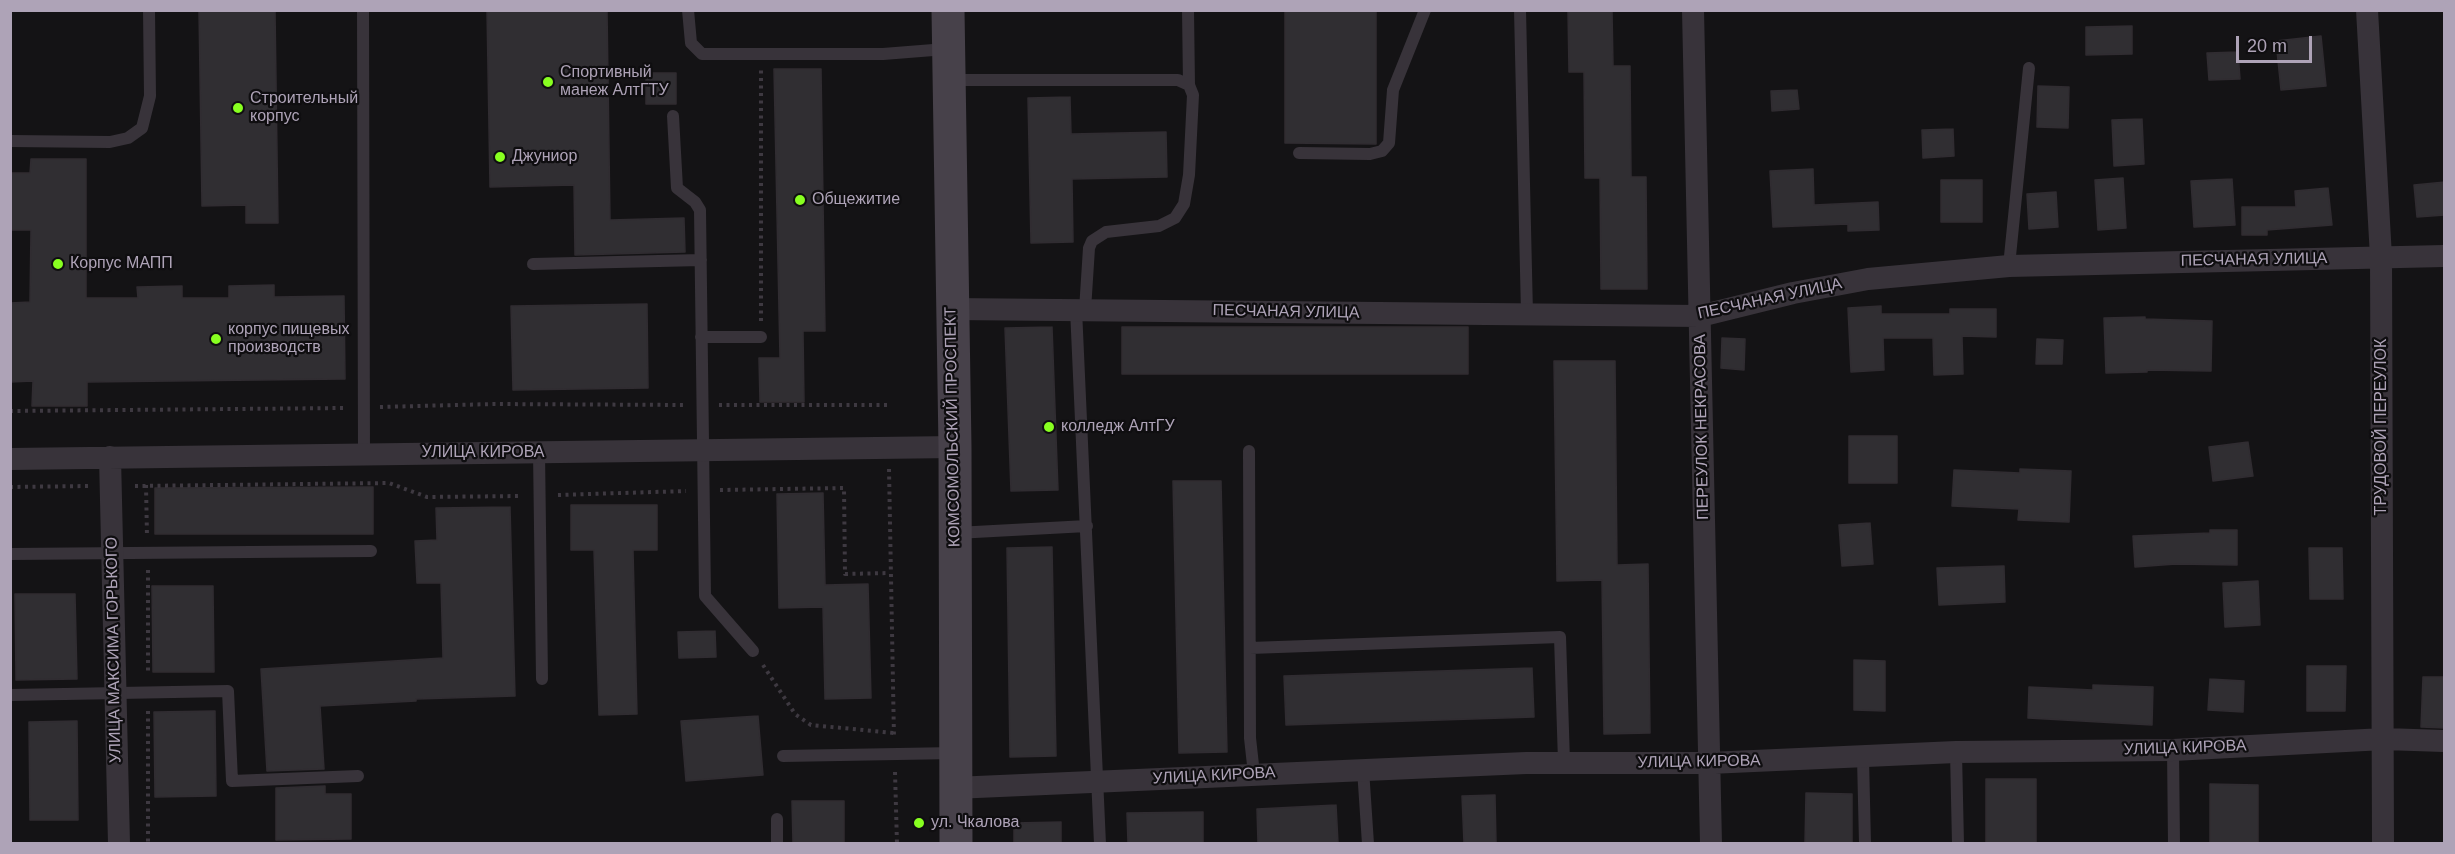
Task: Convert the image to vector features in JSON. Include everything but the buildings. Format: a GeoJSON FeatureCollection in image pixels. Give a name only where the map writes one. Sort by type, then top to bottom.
{"type":"FeatureCollection","features":[{"type":"Feature","properties":{"kind":"main road","name":"КОМСОМОЛЬСКИЙ ПРОСПЕКТ"},"geometry":{"type":"LineString","coordinates":[[948,10],[955,447],[954,788],[956,843]]}},
{"type":"Feature","properties":{"kind":"street","name":"ПЕРЕУЛОК НЕКРАСОВА"},"geometry":{"type":"LineString","coordinates":[[1693,10],[1711,843]]}},
{"type":"Feature","properties":{"kind":"street","name":"ТРУДОВОЙ ПЕРЕУЛОК"},"geometry":{"type":"LineString","coordinates":[[2367,10],[2381,257],[2383,843]]}},
{"type":"Feature","properties":{"kind":"street","name":"ПЕСЧАНАЯ УЛИЦА"},"geometry":{"type":"LineString","coordinates":[[951,309],[1700,316],[1792,293],[1868,279],[2009,266],[2445,256]]}},
{"type":"Feature","properties":{"kind":"street","name":"УЛИЦА КИРОВА"},"geometry":{"type":"LineString","coordinates":[[10,459],[955,447]]}},
{"type":"Feature","properties":{"kind":"street","name":"УЛИЦА МАКСИМА ГОРЬКОГО"},"geometry":{"type":"LineString","coordinates":[[110,457],[119,843]]}},
{"type":"Feature","properties":{"kind":"street","name":"УЛИЦА КИРОВА"},"geometry":{"type":"LineString","coordinates":[[954,788],[1564,762],[1709,763],[1863,758],[1956,752],[2174,750],[2384,739],[2445,741]]}},
{"type":"Feature","properties":{"kind":"lane"},"geometry":{"type":"LineString","coordinates":[[10,141],[110,142],[128,138],[142,128],[150,96],[149,10]]}},
{"type":"Feature","properties":{"kind":"lane"},"geometry":{"type":"LineString","coordinates":[[363,10],[364,453]]}},
{"type":"Feature","properties":{"kind":"lane"},"geometry":{"type":"LineString","coordinates":[[688,10],[691,43],[702,54],[883,54],[950,64],[1178,80],[1189,85]]}},
{"type":"Feature","properties":{"kind":"lane"},"geometry":{"type":"LineString","coordinates":[[1100,843],[1080,310],[1092,241],[1106,232],[1159,226],[1175,218],[1184,204],[1189,175],[1193,95],[1189,85],[1188,10]]}},
{"type":"Feature","properties":{"kind":"lane"},"geometry":{"type":"LineString","coordinates":[[1299,153],[1370,154],[1382,151],[1389,142],[1393,90],[1425,10]]}},
{"type":"Feature","properties":{"kind":"lane"},"geometry":{"type":"LineString","coordinates":[[1520,10],[1527,314]]}},
{"type":"Feature","properties":{"kind":"lane"},"geometry":{"type":"LineString","coordinates":[[2009,266],[2029,68]]}},
{"type":"Feature","properties":{"kind":"lane"},"geometry":{"type":"LineString","coordinates":[[673,116],[677,188],[695,202],[700,210],[705,596],[753,651]]}},
{"type":"Feature","properties":{"kind":"lane"},"geometry":{"type":"LineString","coordinates":[[533,264],[700,260]]}},
{"type":"Feature","properties":{"kind":"lane"},"geometry":{"type":"LineString","coordinates":[[701,337],[761,337]]}},
{"type":"Feature","properties":{"kind":"lane"},"geometry":{"type":"LineString","coordinates":[[1249,451],[1250,738],[1254,774]]}},
{"type":"Feature","properties":{"kind":"lane"},"geometry":{"type":"LineString","coordinates":[[539,452],[542,679]]}},
{"type":"Feature","properties":{"kind":"lane"},"geometry":{"type":"LineString","coordinates":[[955,533],[1087,526]]}},
{"type":"Feature","properties":{"kind":"lane"},"geometry":{"type":"LineString","coordinates":[[10,554],[371,551]]}},
{"type":"Feature","properties":{"kind":"lane"},"geometry":{"type":"LineString","coordinates":[[1250,648],[1560,637],[1564,762]]}},
{"type":"Feature","properties":{"kind":"lane"},"geometry":{"type":"LineString","coordinates":[[10,695],[228,691],[232,782],[358,776]]}},
{"type":"Feature","properties":{"kind":"lane"},"geometry":{"type":"LineString","coordinates":[[2174,750],[2174,843]]}},
{"type":"Feature","properties":{"kind":"lane"},"geometry":{"type":"LineString","coordinates":[[1956,752],[1958,843]]}},
{"type":"Feature","properties":{"kind":"lane"},"geometry":{"type":"LineString","coordinates":[[783,756],[955,753]]}},
{"type":"Feature","properties":{"kind":"lane"},"geometry":{"type":"LineString","coordinates":[[1863,758],[1865,843]]}},
{"type":"Feature","properties":{"kind":"lane"},"geometry":{"type":"LineString","coordinates":[[1363,769],[1368,843]]}},
{"type":"Feature","properties":{"kind":"lane"},"geometry":{"type":"LineString","coordinates":[[777,819],[777,843]]}},
{"type":"Feature","properties":{"kind":"path"},"geometry":{"type":"LineString","coordinates":[[761,55],[761,337]]}},
{"type":"Feature","properties":{"kind":"path"},"geometry":{"type":"LineString","coordinates":[[10,411],[494,404],[889,405]]}},
{"type":"Feature","properties":{"kind":"path"},"geometry":{"type":"LineString","coordinates":[[889,461],[897,843]]}},
{"type":"Feature","properties":{"kind":"path"},"geometry":{"type":"LineString","coordinates":[[146,485],[148,843]]}},
{"type":"Feature","properties":{"kind":"path"},"geometry":{"type":"LineString","coordinates":[[10,487],[92,486]]}},
{"type":"Feature","properties":{"kind":"path"},"geometry":{"type":"LineString","coordinates":[[753,651],[795,714],[811,725],[894,733]]}},
{"type":"Feature","properties":{"kind":"place","name":"Спортивный манеж АлтГТУ"},"geometry":{"type":"Point","coordinates":[548,82]}},
{"type":"Feature","properties":{"kind":"place","name":"Строительный корпус"},"geometry":{"type":"Point","coordinates":[238,108]}},
{"type":"Feature","properties":{"kind":"place","name":"Джуниор"},"geometry":{"type":"Point","coordinates":[500,157]}},
{"type":"Feature","properties":{"kind":"place","name":"Общежитие"},"geometry":{"type":"Point","coordinates":[800,200]}},
{"type":"Feature","properties":{"kind":"place","name":"Корпус МАПП"},"geometry":{"type":"Point","coordinates":[58,264]}},
{"type":"Feature","properties":{"kind":"place","name":"корпус пищевых производств"},"geometry":{"type":"Point","coordinates":[216,339]}},
{"type":"Feature","properties":{"kind":"place","name":"колледж АлтГУ"},"geometry":{"type":"Point","coordinates":[1049,427]}},
{"type":"Feature","properties":{"kind":"place","name":"ул. Чкалова"},"geometry":{"type":"Point","coordinates":[919,823]}}]}
